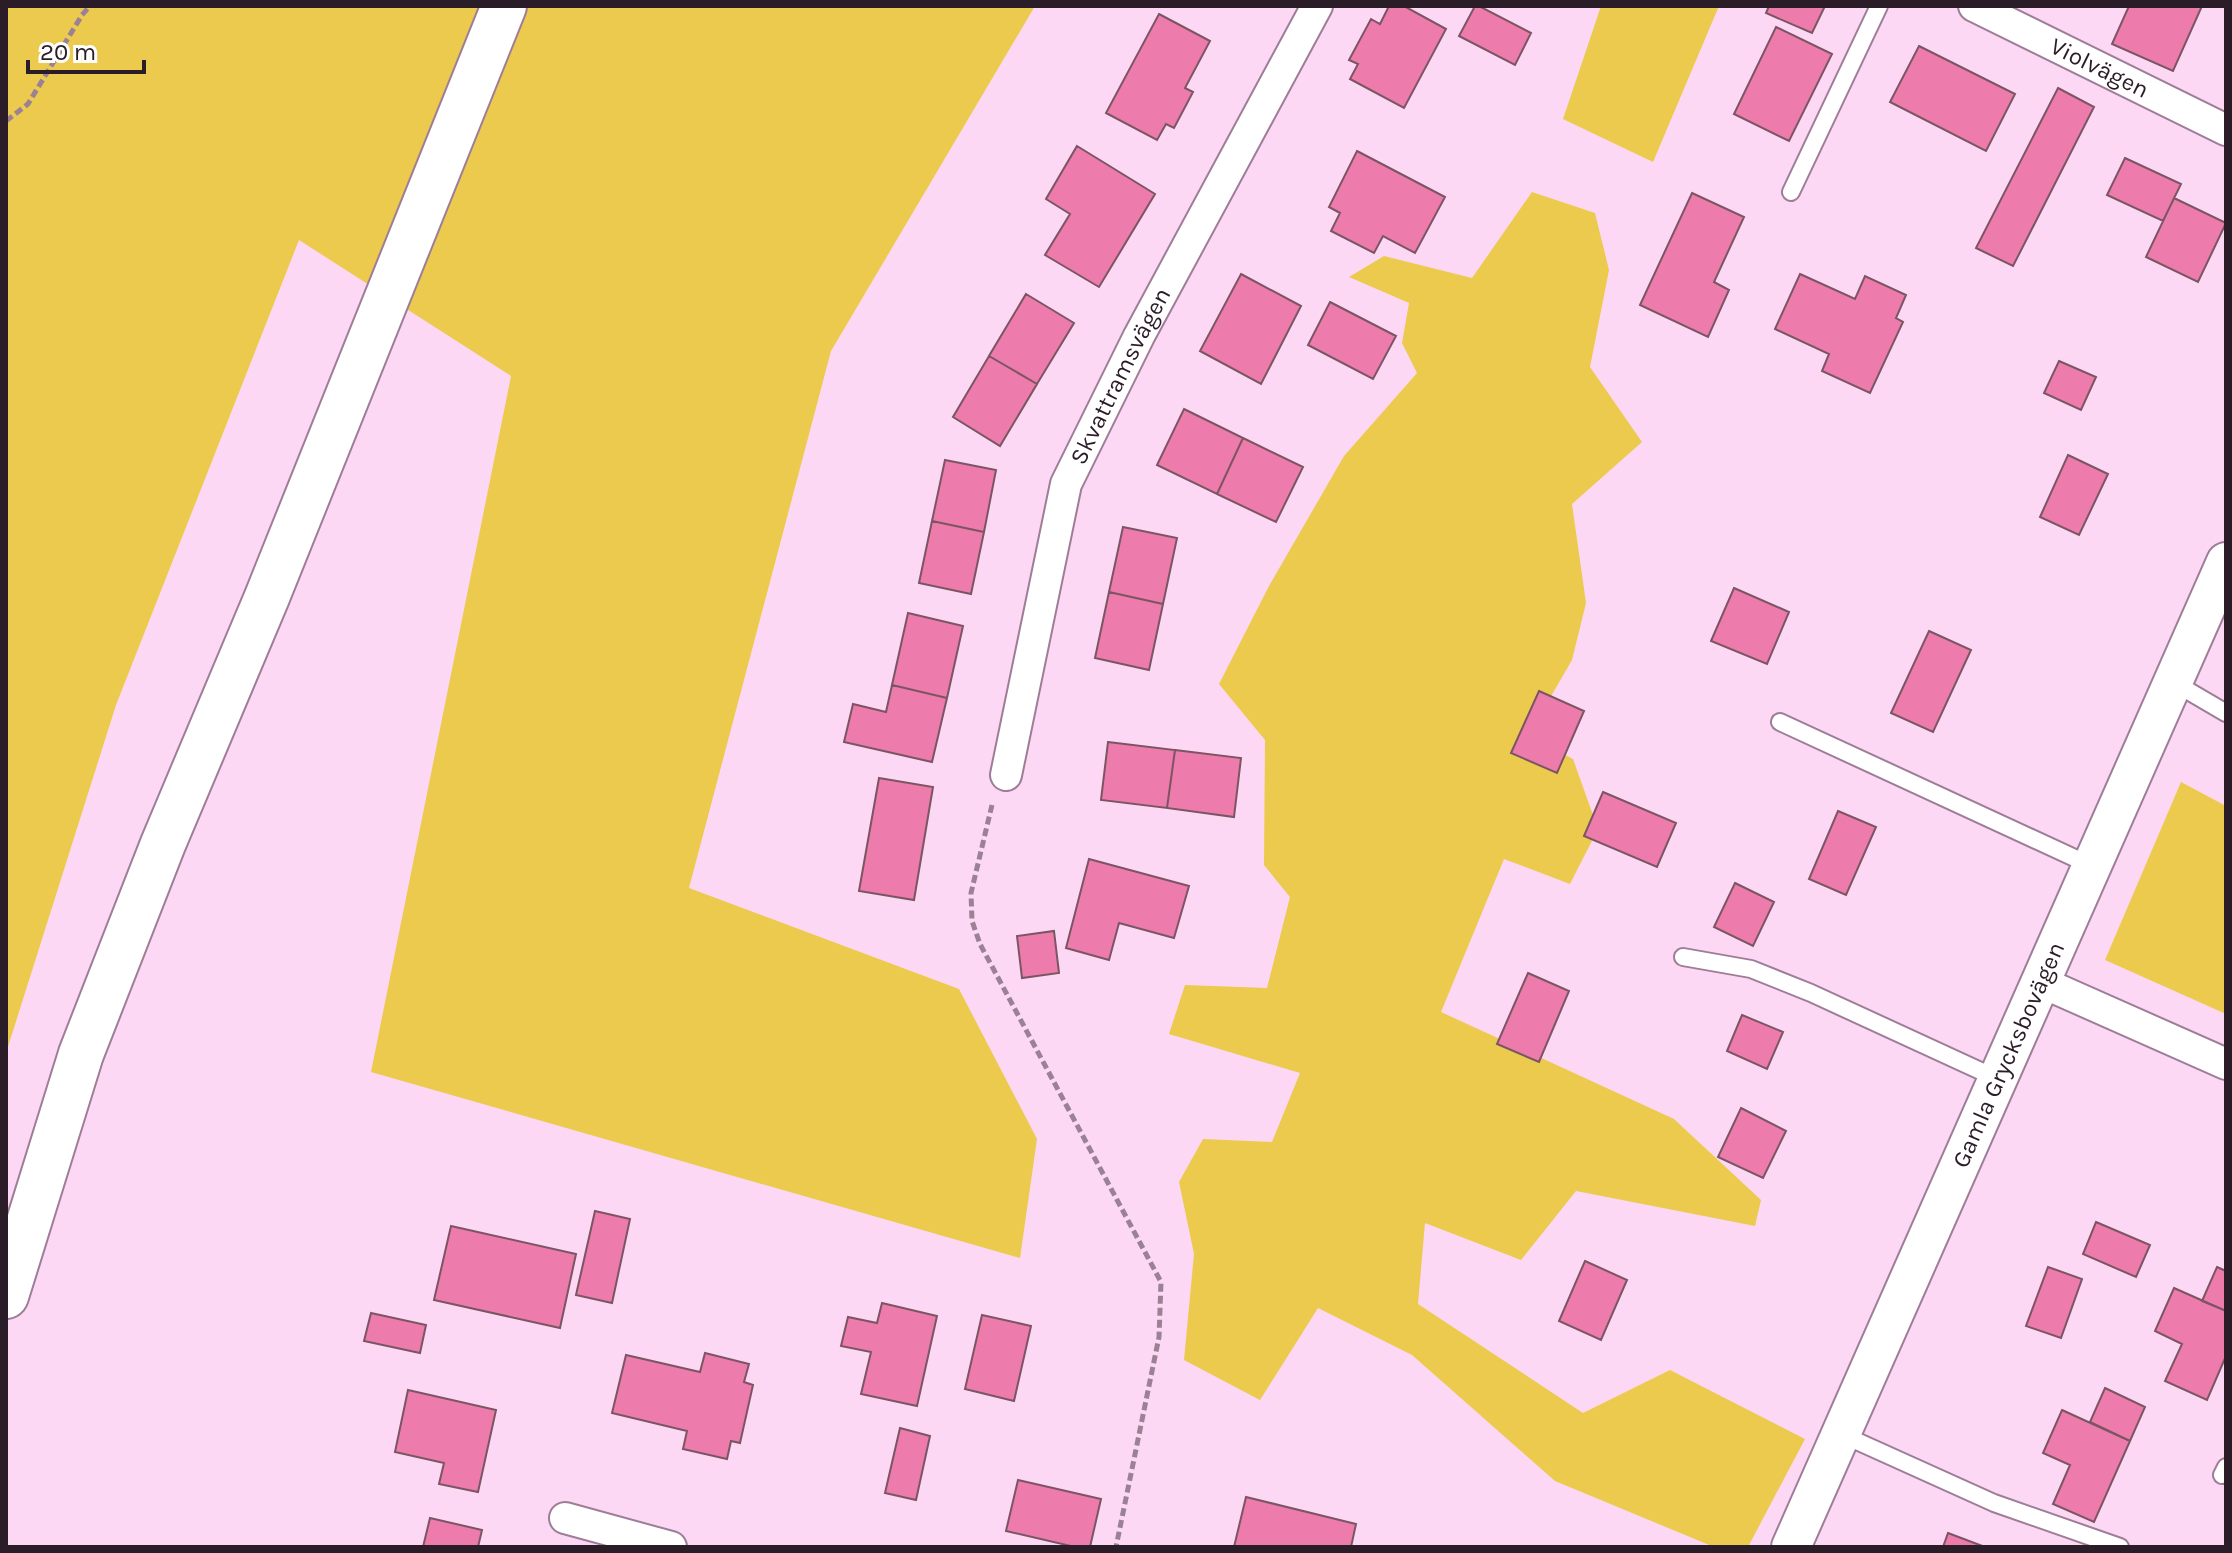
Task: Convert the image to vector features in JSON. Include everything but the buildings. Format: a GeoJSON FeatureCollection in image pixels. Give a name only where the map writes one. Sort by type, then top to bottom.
{"type":"FeatureCollection","features":[{"type":"Feature","properties":{"kind":"main road"},"geometry":{"type":"LineString","coordinates":[[6,1296],[86,1040],[504,6]]}},
{"type":"Feature","properties":{"kind":"street","name":"Skvattramsvägen"},"geometry":{"type":"LineString","coordinates":[[1006,775],[1066,484],[1139,336],[1317,6]]}},
{"type":"Feature","properties":{"kind":"street","name":"Violvägen"},"geometry":{"type":"LineString","coordinates":[[1974,6],[2226,130]]}},
{"type":"Feature","properties":{"kind":"street","name":"Gamla Grycksbovägen"},"geometry":{"type":"LineString","coordinates":[[1791,1547],[2226,562]]}},
{"type":"Feature","properties":{"kind":"street"},"geometry":{"type":"LineString","coordinates":[[2041,982],[2226,1064]]}},
{"type":"Feature","properties":{"kind":"street"},"geometry":{"type":"LineString","coordinates":[[565,1518],[671,1547]]}},
{"type":"Feature","properties":{"kind":"lane"},"geometry":{"type":"LineString","coordinates":[[1791,192],[1879,6]]}},
{"type":"Feature","properties":{"kind":"lane"},"geometry":{"type":"LineString","coordinates":[[2173,682],[2226,713]]}},
{"type":"Feature","properties":{"kind":"lane"},"geometry":{"type":"LineString","coordinates":[[1780,722],[2092,866]]}},
{"type":"Feature","properties":{"kind":"lane"},"geometry":{"type":"LineString","coordinates":[[1683,957],[1751,969],[1811,993],[1998,1079]]}},
{"type":"Feature","properties":{"kind":"lane"},"geometry":{"type":"LineString","coordinates":[[1841,1434],[1994,1503],[2120,1547]]}},
{"type":"Feature","properties":{"kind":"path"},"geometry":{"type":"LineString","coordinates":[[6,121],[28,104],[90,6]]}},
{"type":"Feature","properties":{"kind":"path"},"geometry":{"type":"LineString","coordinates":[[1006,775],[989,811],[971,893],[972,921],[980,944],[1014,1011],[1161,1282],[1159,1337],[1116,1547]]}},
{"type":"Feature","properties":{"kind":"shaded area"},"geometry":{"type":"Polygon","coordinates":[[[6,6],[1035,6],[831,351],[689,888],[959,989],[1037,1139],[1020,1258],[371,1072],[511,376],[299,240],[116,705],[6,1053],[6,6]]]}},
{"type":"Feature","properties":{"kind":"shaded area"},"geometry":{"type":"Polygon","coordinates":[[[1601,6],[1719,6],[1653,162],[1563,119],[1601,6]]]}},
{"type":"Feature","properties":{"kind":"shaded area"},"geometry":{"type":"Polygon","coordinates":[[[1532,192],[1595,213],[1609,270],[1590,367],[1642,442],[1572,504],[1586,603],[1572,660],[1528,736],[1573,759],[1598,829],[1570,884],[1504,859],[1441,1012],[1674,1119],[1761,1200],[1755,1226],[1576,1191],[1521,1260],[1425,1223],[1418,1304],[1583,1413],[1670,1370],[1805,1439],[1748,1547],[1714,1547],[1555,1481],[1412,1355],[1318,1308],[1260,1400],[1184,1360],[1194,1254],[1179,1182],[1203,1139],[1272,1142],[1300,1073],[1169,1034],[1185,985],[1267,988],[1290,897],[1264,865],[1265,740],[1219,684],[1269,586],[1344,456],[1417,373],[1402,343],[1409,303],[1349,277],[1384,256],[1472,278],[1532,192]]]}},
{"type":"Feature","properties":{"kind":"shaded area"},"geometry":{"type":"Polygon","coordinates":[[[2181,782],[2226,806],[2226,1014],[2105,960],[2181,782]]]}}]}
